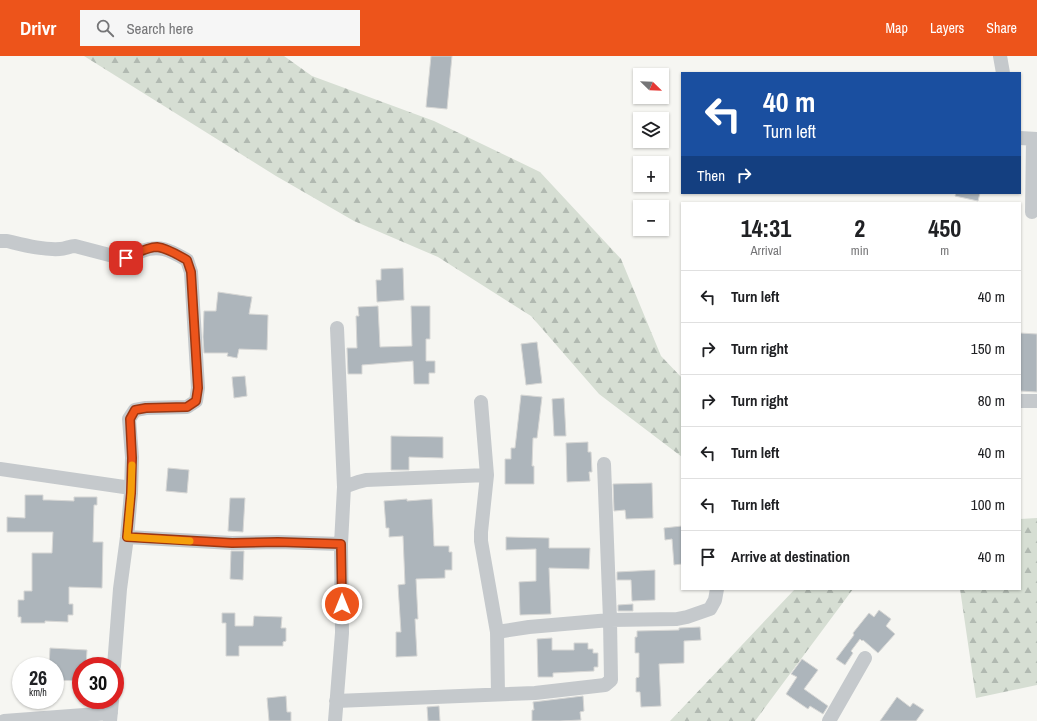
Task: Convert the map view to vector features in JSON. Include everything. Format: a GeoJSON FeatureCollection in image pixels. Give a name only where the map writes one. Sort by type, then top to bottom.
{"type":"FeatureCollection","features":[{"type":"Feature","properties":{"kind":"street"},"geometry":{"type":"LineString","coordinates":[[1000,56],[1003,72]]}},
{"type":"Feature","properties":{"kind":"street"},"geometry":{"type":"LineString","coordinates":[[1030,139],[1032,212]]}},
{"type":"Feature","properties":{"kind":"street"},"geometry":{"type":"LineString","coordinates":[[0,241],[49,249],[62,249],[75,246],[121,258],[126,258],[143,250],[156,247],[176,254],[187,260],[191,272],[198,380],[196,401],[187,407],[146,408],[135,410],[130,419],[132,458],[131,488],[127,537],[120,589],[115,657]]}},
{"type":"Feature","properties":{"kind":"street"},"geometry":{"type":"LineString","coordinates":[[335,721],[342,633],[341,544],[344,488],[337,328]]}},
{"type":"Feature","properties":{"kind":"street"},"geometry":{"type":"LineString","coordinates":[[1021,401],[1037,401]]}},
{"type":"Feature","properties":{"kind":"street"},"geometry":{"type":"LineString","coordinates":[[481,402],[487,475],[481,541],[497,632],[498,694]]}},
{"type":"Feature","properties":{"kind":"street"},"geometry":{"type":"LineString","coordinates":[[336,701],[535,692],[605,684],[611,680],[604,464]]}},
{"type":"Feature","properties":{"kind":"street"},"geometry":{"type":"LineString","coordinates":[[0,469],[131,488]]}},
{"type":"Feature","properties":{"kind":"street"},"geometry":{"type":"LineString","coordinates":[[344,488],[366,480],[487,475]]}},
{"type":"Feature","properties":{"kind":"street"},"geometry":{"type":"LineString","coordinates":[[127,537],[232,543],[278,542],[341,544]]}},
{"type":"Feature","properties":{"kind":"street"},"geometry":{"type":"LineString","coordinates":[[497,632],[529,627],[610,620],[687,618],[710,609],[715,600],[717,590]]}},
{"type":"Feature","properties":{"kind":"street"},"geometry":{"type":"LineString","coordinates":[[830,721],[865,658]]}},
{"type":"Feature","properties":{"kind":"street"},"geometry":{"type":"LineString","coordinates":[[4,721],[111,711]]}},
{"type":"Feature","properties":{"kind":"green space"},"geometry":{"type":"Polygon","coordinates":[[[84,56],[284,56],[312,76],[434,121],[540,172],[621,259],[661,356],[681,377],[681,456],[599,394],[531,316],[438,257],[354,221],[276,176],[84,56]]]}},
{"type":"Feature","properties":{"kind":"green space"},"geometry":{"type":"Polygon","coordinates":[[[1037,518],[1037,685],[976,698],[960,590],[1021,590],[1021,519],[1037,518]]]}},
{"type":"Feature","properties":{"kind":"green space"},"geometry":{"type":"Polygon","coordinates":[[[794,590],[852,590],[755,721],[670,721],[794,590]]]}},
{"type":"Feature","properties":{"kind":"building"},"geometry":{"type":"Polygon","coordinates":[[[431,56],[452,56],[447,109],[426,107],[431,56]]]}},
{"type":"Feature","properties":{"kind":"building"},"geometry":{"type":"Polygon","coordinates":[[[956,194],[980,194],[978,201],[955,196],[956,194]]]}},
{"type":"Feature","properties":{"kind":"building"},"geometry":{"type":"Polygon","coordinates":[[[403,268],[404,300],[377,302],[376,280],[381,280],[381,269],[403,268]]]}},
{"type":"Feature","properties":{"kind":"building"},"geometry":{"type":"Polygon","coordinates":[[[218,292],[252,297],[249,314],[268,315],[267,350],[239,349],[237,358],[227,356],[228,353],[204,353],[204,311],[216,311],[218,292]]]}},
{"type":"Feature","properties":{"kind":"building"},"geometry":{"type":"Polygon","coordinates":[[[378,306],[380,347],[412,346],[411,306],[430,306],[430,339],[426,339],[426,361],[435,361],[435,373],[429,373],[429,384],[414,384],[413,361],[362,365],[362,374],[348,374],[347,348],[357,348],[356,316],[359,316],[358,307],[378,306]]]}},
{"type":"Feature","properties":{"kind":"building"},"geometry":{"type":"Polygon","coordinates":[[[1021,333],[1037,334],[1037,392],[1021,391],[1021,333]]]}},
{"type":"Feature","properties":{"kind":"building"},"geometry":{"type":"Polygon","coordinates":[[[537,342],[542,383],[526,385],[521,344],[537,342]]]}},
{"type":"Feature","properties":{"kind":"building"},"geometry":{"type":"Polygon","coordinates":[[[245,376],[247,396],[234,398],[232,377],[245,376]]]}},
{"type":"Feature","properties":{"kind":"building"},"geometry":{"type":"Polygon","coordinates":[[[521,395],[542,397],[537,438],[533,438],[532,466],[534,466],[534,484],[505,484],[505,459],[511,459],[511,448],[515,448],[521,395]]]}},
{"type":"Feature","properties":{"kind":"building"},"geometry":{"type":"Polygon","coordinates":[[[564,398],[566,436],[554,436],[552,399],[564,398]]]}},
{"type":"Feature","properties":{"kind":"building"},"geometry":{"type":"Polygon","coordinates":[[[391,436],[443,437],[443,458],[409,457],[409,470],[391,470],[391,436]]]}},
{"type":"Feature","properties":{"kind":"building"},"geometry":{"type":"Polygon","coordinates":[[[588,442],[588,452],[591,452],[592,472],[589,472],[590,481],[567,482],[566,443],[588,442]]]}},
{"type":"Feature","properties":{"kind":"building"},"geometry":{"type":"Polygon","coordinates":[[[168,468],[189,470],[187,493],[166,491],[168,468]]]}},
{"type":"Feature","properties":{"kind":"building"},"geometry":{"type":"Polygon","coordinates":[[[652,483],[653,518],[626,519],[625,510],[614,511],[613,484],[652,483]]]}},
{"type":"Feature","properties":{"kind":"building"},"geometry":{"type":"Polygon","coordinates":[[[25,495],[43,495],[43,500],[74,501],[74,497],[97,497],[97,505],[94,505],[93,542],[103,542],[102,588],[69,587],[69,604],[73,604],[73,615],[68,615],[68,622],[45,621],[45,623],[21,623],[21,617],[18,617],[18,600],[24,600],[24,591],[32,591],[32,553],[52,553],[53,532],[7,532],[7,517],[25,518],[25,495]]]}},
{"type":"Feature","properties":{"kind":"building"},"geometry":{"type":"Polygon","coordinates":[[[230,498],[245,498],[243,532],[228,531],[230,498]]]}},
{"type":"Feature","properties":{"kind":"building"},"geometry":{"type":"Polygon","coordinates":[[[407,499],[407,501],[432,499],[434,546],[449,546],[449,552],[452,552],[452,570],[445,570],[445,578],[416,579],[418,619],[415,619],[417,656],[396,657],[396,632],[401,632],[398,585],[405,584],[403,536],[389,537],[389,528],[386,528],[384,501],[407,499]]]}},
{"type":"Feature","properties":{"kind":"building"},"geometry":{"type":"Polygon","coordinates":[[[681,526],[681,564],[674,565],[672,539],[665,540],[664,528],[681,526]]]}},
{"type":"Feature","properties":{"kind":"building"},"geometry":{"type":"Polygon","coordinates":[[[506,537],[549,538],[549,548],[590,548],[589,569],[549,568],[551,614],[520,615],[519,582],[536,581],[536,549],[506,550],[506,537]]]}},
{"type":"Feature","properties":{"kind":"building"},"geometry":{"type":"Polygon","coordinates":[[[231,551],[244,551],[243,580],[230,579],[231,551]]]}},
{"type":"Feature","properties":{"kind":"building"},"geometry":{"type":"Polygon","coordinates":[[[655,570],[655,600],[632,601],[631,580],[617,580],[617,572],[655,570]]]}},
{"type":"Feature","properties":{"kind":"building"},"geometry":{"type":"Polygon","coordinates":[[[633,604],[633,611],[618,611],[618,605],[633,604]]]}},
{"type":"Feature","properties":{"kind":"building"},"geometry":{"type":"Polygon","coordinates":[[[879,610],[891,619],[886,626],[895,634],[878,653],[860,639],[851,651],[853,653],[845,665],[836,659],[854,635],[853,633],[869,613],[874,617],[879,610]]]}},
{"type":"Feature","properties":{"kind":"building"},"geometry":{"type":"Polygon","coordinates":[[[222,613],[235,613],[235,626],[253,626],[254,616],[282,617],[281,628],[286,628],[286,641],[283,642],[283,646],[239,646],[239,656],[226,656],[226,623],[222,623],[222,613]]]}},
{"type":"Feature","properties":{"kind":"building"},"geometry":{"type":"Polygon","coordinates":[[[700,627],[701,640],[684,641],[684,663],[659,664],[661,706],[641,707],[640,692],[636,692],[636,678],[639,677],[639,653],[635,653],[635,637],[637,637],[637,631],[679,630],[679,628],[700,627]]]}},
{"type":"Feature","properties":{"kind":"building"},"geometry":{"type":"Polygon","coordinates":[[[552,638],[552,650],[574,650],[574,643],[588,643],[588,649],[593,649],[593,653],[598,653],[598,667],[594,667],[594,671],[553,673],[553,677],[538,677],[537,639],[552,638]]]}},
{"type":"Feature","properties":{"kind":"building"},"geometry":{"type":"Polygon","coordinates":[[[50,648],[87,650],[87,657],[72,657],[72,681],[64,680],[64,657],[50,657],[50,648]]]}},
{"type":"Feature","properties":{"kind":"building"},"geometry":{"type":"Polygon","coordinates":[[[802,659],[818,670],[804,689],[828,706],[823,714],[810,706],[808,709],[786,694],[797,677],[791,674],[802,659]]]}},
{"type":"Feature","properties":{"kind":"building"},"geometry":{"type":"Polygon","coordinates":[[[286,696],[287,712],[291,712],[291,721],[269,721],[267,698],[286,696]]]}},
{"type":"Feature","properties":{"kind":"building"},"geometry":{"type":"Polygon","coordinates":[[[583,696],[584,711],[580,712],[581,720],[532,721],[532,710],[534,710],[533,702],[583,696]]]}},
{"type":"Feature","properties":{"kind":"building"},"geometry":{"type":"Polygon","coordinates":[[[897,697],[910,707],[913,703],[924,710],[916,721],[880,721],[897,697]]]}},
{"type":"Feature","properties":{"kind":"building"},"geometry":{"type":"Polygon","coordinates":[[[439,706],[440,721],[428,721],[427,707],[439,706]]]}},
{"type":"Feature","properties":{"kind":"slow traffic"},"geometry":{"type":"LineString","coordinates":[[132,465],[127,537],[190,541]]}},
{"type":"Feature","properties":{"kind":"route"},"geometry":{"type":"LineString","coordinates":[[126,258],[143,250],[156,247],[162,248],[187,260],[191,272],[198,388],[196,401],[187,407],[146,408],[135,410],[130,419],[132,458],[131,493],[127,537],[232,543],[278,542],[341,544],[342,604]]}}]}
